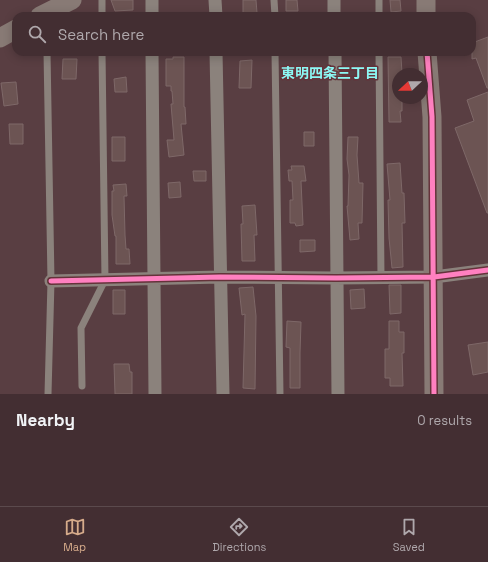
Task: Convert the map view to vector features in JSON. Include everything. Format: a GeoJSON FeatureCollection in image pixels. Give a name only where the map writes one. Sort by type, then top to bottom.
{"type":"FeatureCollection","features":[{"type":"Feature","properties":{"kind":"street"},"geometry":{"type":"LineString","coordinates":[[50,12],[72,0]]}},
{"type":"Feature","properties":{"kind":"street"},"geometry":{"type":"LineString","coordinates":[[152,0],[152,12]]}},
{"type":"Feature","properties":{"kind":"street"},"geometry":{"type":"LineString","coordinates":[[215,0],[216,12]]}},
{"type":"Feature","properties":{"kind":"street"},"geometry":{"type":"LineString","coordinates":[[334,0],[334,12]]}},
{"type":"Feature","properties":{"kind":"street"},"geometry":{"type":"LineString","coordinates":[[426,0],[426,12]]}},
{"type":"Feature","properties":{"kind":"street"},"geometry":{"type":"LineString","coordinates":[[0,38],[12,31]]}},
{"type":"Feature","properties":{"kind":"street"},"geometry":{"type":"LineString","coordinates":[[152,56],[155,394]]}},
{"type":"Feature","properties":{"kind":"street"},"geometry":{"type":"LineString","coordinates":[[216,56],[223,394]]}},
{"type":"Feature","properties":{"kind":"street"},"geometry":{"type":"LineString","coordinates":[[335,56],[338,394]]}},
{"type":"Feature","properties":{"kind":"street"},"geometry":{"type":"LineString","coordinates":[[427,56],[432,117],[434,394]]}},
{"type":"Feature","properties":{"kind":"street"},"geometry":{"type":"LineString","coordinates":[[51,281],[220,277],[434,277],[488,270]]}},
{"type":"Feature","properties":{"kind":"lane"},"geometry":{"type":"LineString","coordinates":[[102,0],[102,12]]}},
{"type":"Feature","properties":{"kind":"lane"},"geometry":{"type":"LineString","coordinates":[[274,0],[275,12]]}},
{"type":"Feature","properties":{"kind":"lane"},"geometry":{"type":"LineString","coordinates":[[378,0],[379,12]]}},
{"type":"Feature","properties":{"kind":"lane"},"geometry":{"type":"LineString","coordinates":[[47,56],[51,281],[48,394]]}},
{"type":"Feature","properties":{"kind":"lane"},"geometry":{"type":"LineString","coordinates":[[82,386],[81,328],[105,280],[102,56]]}},
{"type":"Feature","properties":{"kind":"lane"},"geometry":{"type":"LineString","coordinates":[[275,56],[280,394]]}},
{"type":"Feature","properties":{"kind":"lane"},"geometry":{"type":"LineString","coordinates":[[379,56],[381,278]]}},
{"type":"Feature","properties":{"kind":"building"},"geometry":{"type":"Polygon","coordinates":[[[111,0],[133,0],[133,10],[115,11],[111,0]]]}},
{"type":"Feature","properties":{"kind":"building"},"geometry":{"type":"Polygon","coordinates":[[[243,0],[256,0],[257,12],[243,12],[243,0]]]}},
{"type":"Feature","properties":{"kind":"building"},"geometry":{"type":"Polygon","coordinates":[[[286,0],[297,0],[298,11],[286,11],[286,0]]]}},
{"type":"Feature","properties":{"kind":"building"},"geometry":{"type":"Polygon","coordinates":[[[390,0],[400,0],[401,11],[391,12],[390,0]]]}},
{"type":"Feature","properties":{"kind":"building"},"geometry":{"type":"Polygon","coordinates":[[[488,37],[488,88],[476,58],[472,59],[472,56],[476,56],[476,42],[488,37]]]}},
{"type":"Feature","properties":{"kind":"building"},"geometry":{"type":"Polygon","coordinates":[[[173,57],[184,57],[184,107],[186,124],[181,124],[184,155],[169,157],[167,140],[174,140],[171,104],[173,104],[171,86],[166,86],[166,59],[173,59],[173,57]]]}},
{"type":"Feature","properties":{"kind":"building"},"geometry":{"type":"Polygon","coordinates":[[[388,57],[401,57],[402,68],[392,68],[392,104],[402,104],[402,111],[400,111],[401,122],[389,122],[388,57]]]}},
{"type":"Feature","properties":{"kind":"building"},"geometry":{"type":"Polygon","coordinates":[[[63,59],[77,59],[76,79],[62,79],[63,59]]]}},
{"type":"Feature","properties":{"kind":"building"},"geometry":{"type":"Polygon","coordinates":[[[252,60],[251,88],[239,88],[240,61],[252,60]]]}},
{"type":"Feature","properties":{"kind":"building"},"geometry":{"type":"Polygon","coordinates":[[[126,77],[127,92],[115,92],[114,79],[126,77]]]}},
{"type":"Feature","properties":{"kind":"building"},"geometry":{"type":"Polygon","coordinates":[[[16,82],[18,104],[4,106],[1,83],[16,82]]]}},
{"type":"Feature","properties":{"kind":"building"},"geometry":{"type":"Polygon","coordinates":[[[488,92],[487,213],[455,128],[474,121],[467,100],[488,92]]]}},
{"type":"Feature","properties":{"kind":"building"},"geometry":{"type":"Polygon","coordinates":[[[9,124],[23,124],[23,144],[10,144],[9,124]]]}},
{"type":"Feature","properties":{"kind":"building"},"geometry":{"type":"Polygon","coordinates":[[[304,132],[314,132],[314,146],[304,146],[304,132]]]}},
{"type":"Feature","properties":{"kind":"building"},"geometry":{"type":"Polygon","coordinates":[[[112,137],[125,137],[125,161],[112,161],[112,137]]]}},
{"type":"Feature","properties":{"kind":"building"},"geometry":{"type":"Polygon","coordinates":[[[348,137],[358,137],[357,155],[359,183],[363,183],[362,223],[358,223],[359,239],[350,240],[347,206],[349,175],[347,159],[348,137]]]}},
{"type":"Feature","properties":{"kind":"building"},"geometry":{"type":"Polygon","coordinates":[[[400,163],[402,193],[404,193],[405,223],[402,223],[403,267],[392,268],[389,238],[388,200],[390,200],[387,164],[400,163]]]}},
{"type":"Feature","properties":{"kind":"building"},"geometry":{"type":"Polygon","coordinates":[[[291,166],[304,166],[306,181],[301,181],[303,225],[296,226],[295,223],[290,223],[290,200],[293,200],[292,181],[289,181],[288,170],[292,170],[291,166]]]}},
{"type":"Feature","properties":{"kind":"building"},"geometry":{"type":"Polygon","coordinates":[[[193,171],[206,171],[206,181],[194,181],[193,171]]]}},
{"type":"Feature","properties":{"kind":"building"},"geometry":{"type":"Polygon","coordinates":[[[180,182],[181,197],[169,198],[168,183],[180,182]]]}},
{"type":"Feature","properties":{"kind":"building"},"geometry":{"type":"Polygon","coordinates":[[[126,184],[127,196],[124,196],[125,235],[126,249],[129,249],[130,264],[116,264],[116,236],[112,215],[112,191],[114,191],[113,185],[126,184]]]}},
{"type":"Feature","properties":{"kind":"building"},"geometry":{"type":"Polygon","coordinates":[[[255,205],[257,235],[254,235],[255,261],[242,261],[242,206],[255,205]]]}},
{"type":"Feature","properties":{"kind":"building"},"geometry":{"type":"Polygon","coordinates":[[[300,240],[315,240],[315,251],[300,252],[300,240]]]}},
{"type":"Feature","properties":{"kind":"building"},"geometry":{"type":"Polygon","coordinates":[[[389,285],[401,285],[401,313],[390,314],[389,285]]]}},
{"type":"Feature","properties":{"kind":"building"},"geometry":{"type":"Polygon","coordinates":[[[253,287],[256,316],[255,389],[243,388],[245,314],[242,315],[239,288],[253,287]]]}},
{"type":"Feature","properties":{"kind":"building"},"geometry":{"type":"Polygon","coordinates":[[[364,289],[365,308],[351,309],[350,290],[364,289]]]}},
{"type":"Feature","properties":{"kind":"building"},"geometry":{"type":"Polygon","coordinates":[[[113,290],[125,290],[125,314],[113,314],[113,290]]]}},
{"type":"Feature","properties":{"kind":"building"},"geometry":{"type":"Polygon","coordinates":[[[287,321],[301,322],[300,388],[290,388],[290,348],[286,347],[287,321]]]}},
{"type":"Feature","properties":{"kind":"building"},"geometry":{"type":"Polygon","coordinates":[[[389,321],[399,321],[399,332],[404,332],[404,353],[402,353],[403,386],[390,386],[390,378],[385,378],[385,349],[389,349],[389,321]]]}},
{"type":"Feature","properties":{"kind":"building"},"geometry":{"type":"Polygon","coordinates":[[[488,342],[488,372],[473,375],[468,345],[488,342]]]}},
{"type":"Feature","properties":{"kind":"building"},"geometry":{"type":"Polygon","coordinates":[[[114,364],[129,364],[130,372],[132,372],[132,394],[115,394],[114,364]]]}},
{"type":"Feature","properties":{"kind":"cycle path"},"geometry":{"type":"LineString","coordinates":[[427,56],[432,117],[434,394]]}},
{"type":"Feature","properties":{"kind":"cycle path"},"geometry":{"type":"LineString","coordinates":[[51,281],[220,277],[434,277],[488,270]]}},
{"type":"Feature","properties":{"kind":"district","name":"東明四条三丁目"},"geometry":{"type":"Point","coordinates":[330,73]}}]}
